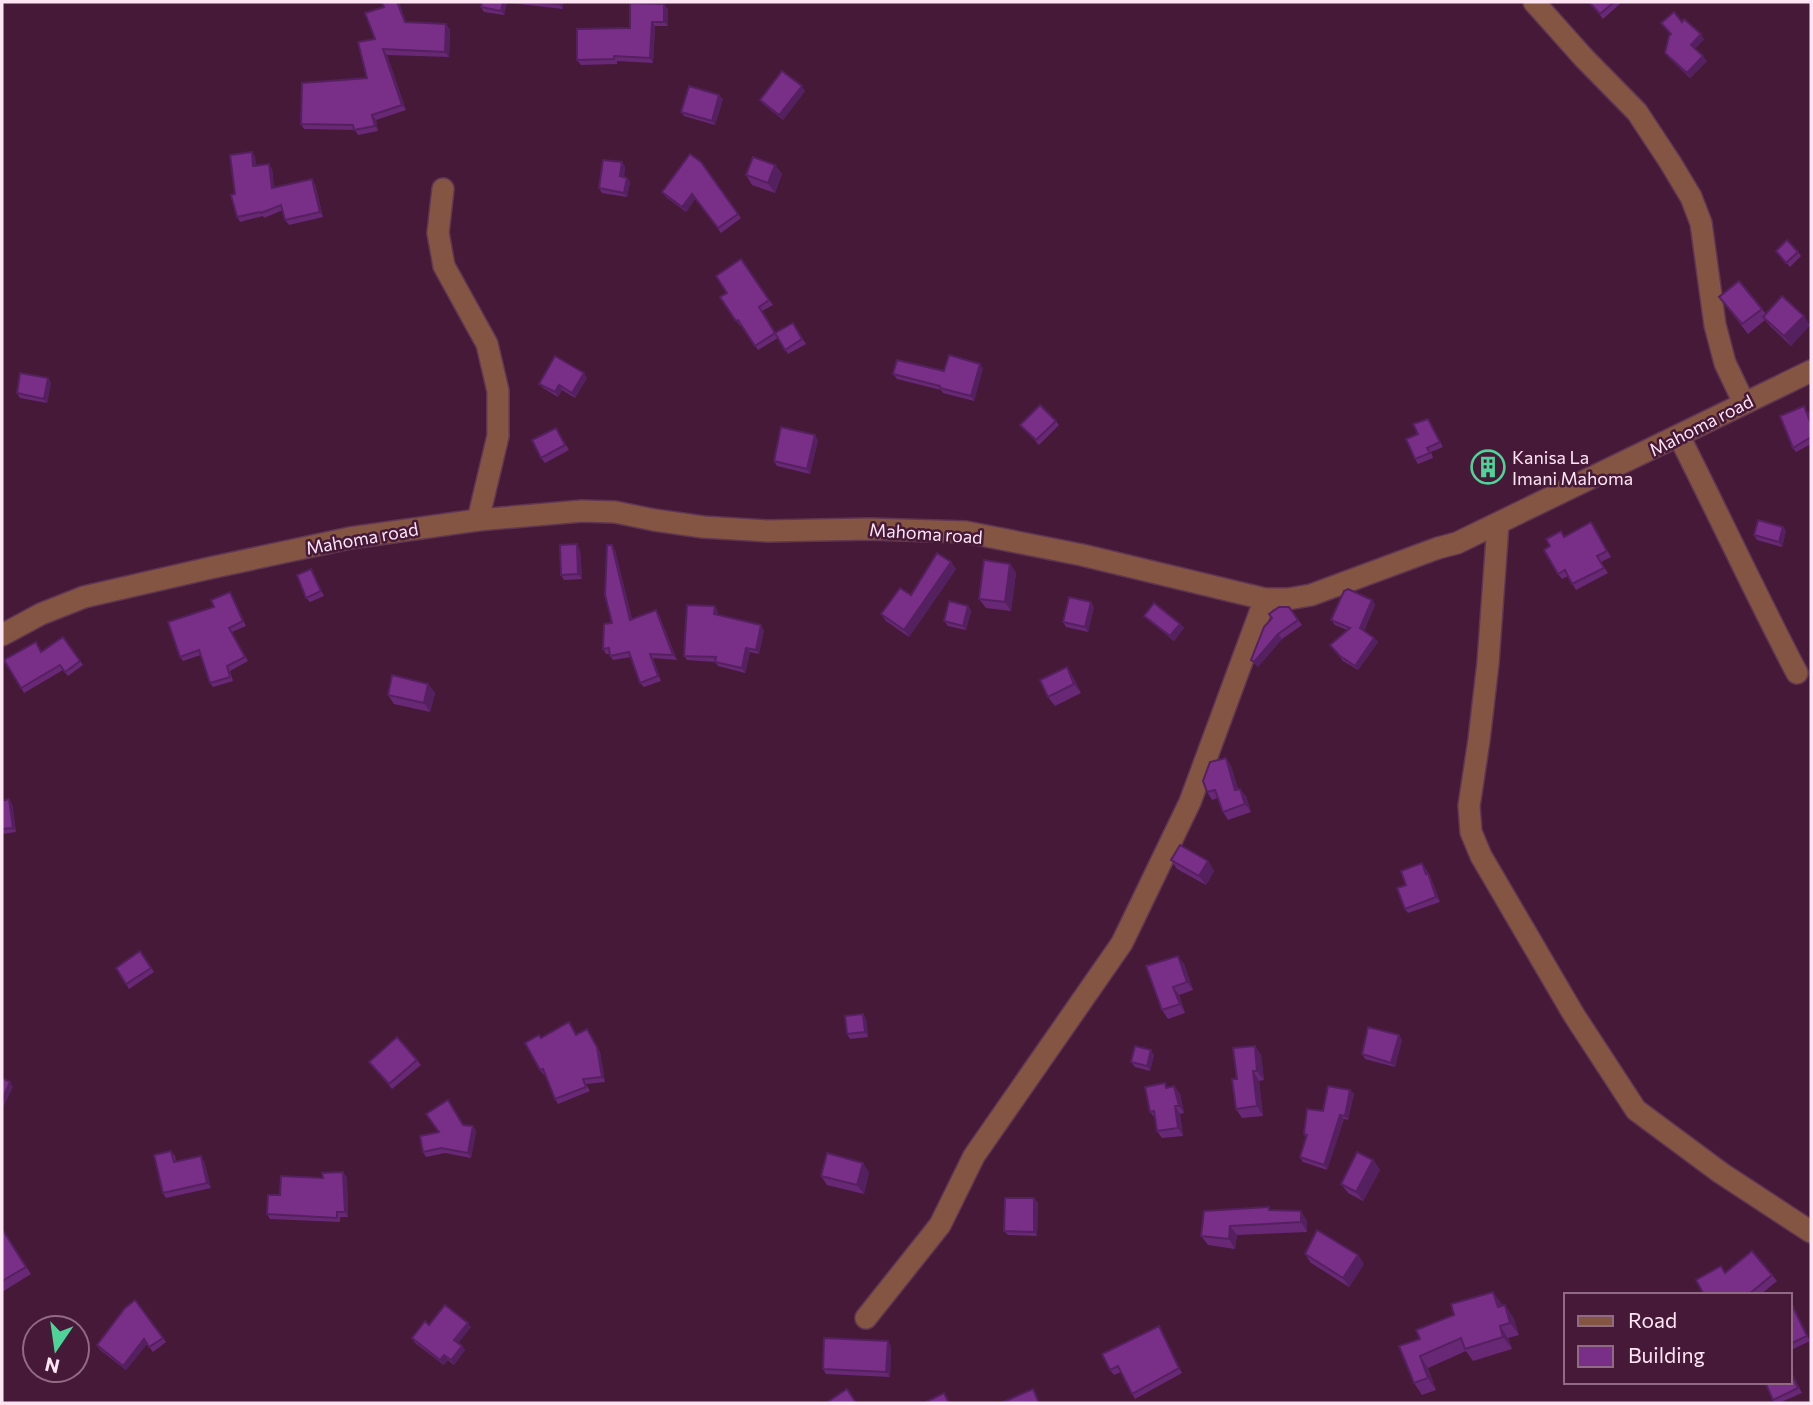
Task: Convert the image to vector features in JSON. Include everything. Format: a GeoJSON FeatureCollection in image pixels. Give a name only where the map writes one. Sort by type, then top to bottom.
{"type":"FeatureCollection","features":[{"type":"Feature","properties":{"kind":"street"},"geometry":{"type":"LineString","coordinates":[[1534,2],[1584,58],[1637,111],[1691,197],[1701,223],[1715,325],[1725,363],[1744,403]]}},
{"type":"Feature","properties":{"kind":"street"},"geometry":{"type":"LineString","coordinates":[[443,189],[438,233],[444,266],[487,344],[498,391],[498,436],[478,520]]}},
{"type":"Feature","properties":{"kind":"street","name":"Mahoma road"},"geometry":{"type":"LineString","coordinates":[[2,635],[41,614],[84,597],[350,538],[478,520],[582,511],[615,512],[703,527],[767,531],[870,529],[966,532],[1082,555],[1265,599],[1288,599],[1311,595],[1457,543],[1811,371]]}},
{"type":"Feature","properties":{"kind":"street"},"geometry":{"type":"LineString","coordinates":[[1679,436],[1797,673]]}},
{"type":"Feature","properties":{"kind":"street"},"geometry":{"type":"LineString","coordinates":[[1498,524],[1488,663],[1469,806],[1471,832],[1481,856],[1574,1015],[1636,1110],[1721,1173],[1811,1232]]}},
{"type":"Feature","properties":{"kind":"street"},"geometry":{"type":"LineString","coordinates":[[866,1318],[940,1225],[975,1156],[1122,943],[1190,802],[1265,599]]}},
{"type":"Feature","properties":{"kind":"building"},"geometry":{"type":"Polygon","coordinates":[[[382,2],[397,2],[405,22],[446,24],[445,52],[383,49],[402,105],[372,115],[375,126],[354,130],[353,125],[301,124],[302,83],[367,78],[358,42],[375,39],[365,13],[384,7],[382,2]]]}},
{"type":"Feature","properties":{"kind":"building"},"geometry":{"type":"Polygon","coordinates":[[[482,2],[503,2],[501,11],[481,7],[482,2]]]}},
{"type":"Feature","properties":{"kind":"building"},"geometry":{"type":"Polygon","coordinates":[[[1589,2],[1614,2],[1600,14],[1589,2]]]}},
{"type":"Feature","properties":{"kind":"building"},"geometry":{"type":"Polygon","coordinates":[[[630,3],[664,4],[664,22],[652,22],[650,58],[614,56],[614,59],[577,60],[577,29],[630,28],[630,3]]]}},
{"type":"Feature","properties":{"kind":"building"},"geometry":{"type":"Polygon","coordinates":[[[1674,12],[1682,22],[1684,19],[1701,34],[1691,45],[1703,56],[1687,73],[1665,53],[1671,34],[1661,23],[1674,12]]]}},
{"type":"Feature","properties":{"kind":"building"},"geometry":{"type":"Polygon","coordinates":[[[782,71],[802,86],[779,115],[760,100],[782,71]]]}},
{"type":"Feature","properties":{"kind":"building"},"geometry":{"type":"Polygon","coordinates":[[[689,86],[719,95],[712,121],[681,112],[689,86]]]}},
{"type":"Feature","properties":{"kind":"building"},"geometry":{"type":"Polygon","coordinates":[[[252,152],[253,166],[269,164],[272,188],[312,179],[320,212],[285,220],[281,205],[261,213],[237,217],[231,195],[235,194],[230,155],[252,152]]]}},
{"type":"Feature","properties":{"kind":"building"},"geometry":{"type":"Polygon","coordinates":[[[690,154],[701,162],[738,214],[718,228],[692,194],[682,207],[662,192],[690,154]]]}},
{"type":"Feature","properties":{"kind":"building"},"geometry":{"type":"Polygon","coordinates":[[[753,157],[775,165],[768,183],[746,175],[753,157]]]}},
{"type":"Feature","properties":{"kind":"building"},"geometry":{"type":"Polygon","coordinates":[[[603,160],[622,162],[620,176],[627,178],[624,193],[599,188],[603,160]]]}},
{"type":"Feature","properties":{"kind":"building"},"geometry":{"type":"Polygon","coordinates":[[[1787,240],[1798,252],[1786,263],[1776,251],[1787,240]]]}},
{"type":"Feature","properties":{"kind":"building"},"geometry":{"type":"Polygon","coordinates":[[[741,259],[769,300],[759,307],[775,333],[755,346],[720,297],[727,293],[716,276],[741,259]]]}},
{"type":"Feature","properties":{"kind":"building"},"geometry":{"type":"Polygon","coordinates":[[[1739,281],[1762,309],[1742,324],[1719,297],[1739,281]]]}},
{"type":"Feature","properties":{"kind":"building"},"geometry":{"type":"Polygon","coordinates":[[[1782,296],[1804,316],[1784,336],[1763,317],[1782,296]]]}},
{"type":"Feature","properties":{"kind":"building"},"geometry":{"type":"Polygon","coordinates":[[[793,323],[802,339],[785,350],[775,333],[793,323]]]}},
{"type":"Feature","properties":{"kind":"building"},"geometry":{"type":"Polygon","coordinates":[[[949,355],[980,364],[971,396],[893,374],[897,360],[944,371],[949,355]]]}},
{"type":"Feature","properties":{"kind":"building"},"geometry":{"type":"Polygon","coordinates":[[[555,356],[584,373],[572,393],[559,385],[555,392],[539,384],[555,356]]]}},
{"type":"Feature","properties":{"kind":"building"},"geometry":{"type":"Polygon","coordinates":[[[20,373],[48,378],[44,399],[17,393],[20,373]]]}},
{"type":"Feature","properties":{"kind":"building"},"geometry":{"type":"Polygon","coordinates":[[[1040,405],[1056,421],[1036,440],[1020,425],[1040,405]]]}},
{"type":"Feature","properties":{"kind":"building"},"geometry":{"type":"Polygon","coordinates":[[[1804,406],[1811,424],[1811,437],[1793,448],[1780,416],[1804,406]]]}},
{"type":"Feature","properties":{"kind":"building"},"geometry":{"type":"Polygon","coordinates":[[[1428,419],[1440,442],[1427,448],[1430,453],[1415,459],[1406,439],[1418,434],[1413,424],[1428,419]]]}},
{"type":"Feature","properties":{"kind":"building"},"geometry":{"type":"Polygon","coordinates":[[[781,427],[815,435],[807,469],[774,461],[781,427]]]}},
{"type":"Feature","properties":{"kind":"building"},"geometry":{"type":"Polygon","coordinates":[[[556,428],[565,445],[541,458],[532,440],[556,428]]]}},
{"type":"Feature","properties":{"kind":"building","name":"Kanisa La Imani Mahoma"},"geometry":{"type":"Polygon","coordinates":[[[1489,450],[1498,463],[1481,474],[1472,461],[1489,450]]]}},
{"type":"Feature","properties":{"kind":"building"},"geometry":{"type":"Polygon","coordinates":[[[1758,520],[1783,527],[1779,542],[1754,535],[1758,520]]]}},
{"type":"Feature","properties":{"kind":"building"},"geometry":{"type":"Polygon","coordinates":[[[1591,522],[1607,551],[1597,556],[1604,568],[1572,584],[1565,570],[1558,574],[1544,550],[1550,546],[1546,539],[1561,531],[1564,537],[1591,522]]]}},
{"type":"Feature","properties":{"kind":"building"},"geometry":{"type":"Polygon","coordinates":[[[577,544],[578,574],[561,575],[560,545],[577,544]]]}},
{"type":"Feature","properties":{"kind":"building"},"geometry":{"type":"Polygon","coordinates":[[[607,545],[612,545],[630,620],[656,610],[673,655],[650,654],[658,676],[640,683],[629,652],[610,656],[609,648],[603,649],[604,624],[612,623],[605,595],[607,545]]]}},
{"type":"Feature","properties":{"kind":"building"},"geometry":{"type":"Polygon","coordinates":[[[937,553],[951,562],[904,630],[881,614],[900,588],[911,595],[937,553]]]}},
{"type":"Feature","properties":{"kind":"building"},"geometry":{"type":"Polygon","coordinates":[[[984,560],[1010,564],[1005,602],[979,599],[984,560]]]}},
{"type":"Feature","properties":{"kind":"building"},"geometry":{"type":"Polygon","coordinates":[[[311,569],[321,591],[306,598],[297,575],[311,569]]]}},
{"type":"Feature","properties":{"kind":"building"},"geometry":{"type":"Polygon","coordinates":[[[1348,589],[1372,600],[1360,628],[1374,638],[1355,666],[1330,645],[1350,628],[1331,620],[1344,591],[1348,589]]]}},
{"type":"Feature","properties":{"kind":"building"},"geometry":{"type":"Polygon","coordinates":[[[230,592],[243,621],[229,628],[245,657],[227,666],[230,677],[210,683],[199,650],[180,657],[168,622],[214,607],[211,600],[230,592]]]}},
{"type":"Feature","properties":{"kind":"building"},"geometry":{"type":"Polygon","coordinates":[[[1069,597],[1091,602],[1085,627],[1063,622],[1069,597]]]}},
{"type":"Feature","properties":{"kind":"building"},"geometry":{"type":"Polygon","coordinates":[[[949,601],[968,606],[963,626],[944,621],[949,601]]]}},
{"type":"Feature","properties":{"kind":"building"},"geometry":{"type":"Polygon","coordinates":[[[1154,603],[1180,624],[1170,636],[1144,616],[1154,603]]]}},
{"type":"Feature","properties":{"kind":"building"},"geometry":{"type":"Polygon","coordinates":[[[687,605],[715,606],[714,614],[761,625],[756,650],[746,648],[742,668],[715,662],[716,657],[684,656],[687,605]]]}},
{"type":"Feature","properties":{"kind":"building"},"geometry":{"type":"Polygon","coordinates":[[[1279,607],[1289,607],[1298,620],[1278,634],[1254,662],[1251,660],[1264,627],[1272,618],[1269,614],[1279,607]]]}},
{"type":"Feature","properties":{"kind":"building"},"geometry":{"type":"Polygon","coordinates":[[[63,637],[80,661],[65,672],[60,665],[21,688],[4,660],[36,642],[41,652],[63,637]]]}},
{"type":"Feature","properties":{"kind":"building"},"geometry":{"type":"Polygon","coordinates":[[[1067,667],[1074,684],[1048,697],[1040,680],[1067,667]]]}},
{"type":"Feature","properties":{"kind":"building"},"geometry":{"type":"Polygon","coordinates":[[[392,675],[428,684],[424,703],[388,695],[392,675]]]}},
{"type":"Feature","properties":{"kind":"building"},"geometry":{"type":"Polygon","coordinates":[[[1226,758],[1235,790],[1240,789],[1245,804],[1223,812],[1215,790],[1207,792],[1203,781],[1210,762],[1226,758]]]}},
{"type":"Feature","properties":{"kind":"building"},"geometry":{"type":"Polygon","coordinates":[[[9,799],[13,828],[2,829],[2,801],[9,799]]]}},
{"type":"Feature","properties":{"kind":"building"},"geometry":{"type":"Polygon","coordinates":[[[1180,845],[1208,861],[1199,876],[1171,860],[1180,845]]]}},
{"type":"Feature","properties":{"kind":"building"},"geometry":{"type":"Polygon","coordinates":[[[1422,863],[1436,897],[1405,909],[1397,888],[1406,885],[1401,871],[1422,863]]]}},
{"type":"Feature","properties":{"kind":"building"},"geometry":{"type":"Polygon","coordinates":[[[140,951],[151,968],[126,984],[116,968],[140,951]]]}},
{"type":"Feature","properties":{"kind":"building"},"geometry":{"type":"Polygon","coordinates":[[[1178,956],[1187,982],[1173,987],[1180,1004],[1162,1010],[1146,966],[1178,956]]]}},
{"type":"Feature","properties":{"kind":"building"},"geometry":{"type":"Polygon","coordinates":[[[863,1014],[865,1032],[847,1034],[845,1016],[863,1014]]]}},
{"type":"Feature","properties":{"kind":"building"},"geometry":{"type":"Polygon","coordinates":[[[569,1022],[576,1035],[587,1029],[597,1047],[602,1077],[583,1079],[586,1087],[555,1099],[543,1069],[540,1070],[525,1043],[539,1035],[541,1038],[569,1022]]]}},
{"type":"Feature","properties":{"kind":"building"},"geometry":{"type":"Polygon","coordinates":[[[1368,1027],[1399,1035],[1391,1063],[1362,1054],[1368,1027]]]}},
{"type":"Feature","properties":{"kind":"building"},"geometry":{"type":"Polygon","coordinates":[[[397,1037],[417,1060],[389,1084],[369,1062],[397,1037]]]}},
{"type":"Feature","properties":{"kind":"building"},"geometry":{"type":"Polygon","coordinates":[[[1135,1046],[1151,1050],[1147,1066],[1131,1062],[1135,1046]]]}},
{"type":"Feature","properties":{"kind":"building"},"geometry":{"type":"Polygon","coordinates":[[[1255,1046],[1257,1071],[1253,1071],[1257,1106],[1236,1109],[1232,1079],[1237,1079],[1233,1048],[1255,1046]]]}},
{"type":"Feature","properties":{"kind":"building"},"geometry":{"type":"Polygon","coordinates":[[[2,1078],[10,1082],[2,1099],[2,1078]]]}},
{"type":"Feature","properties":{"kind":"building"},"geometry":{"type":"Polygon","coordinates":[[[1165,1083],[1166,1088],[1174,1086],[1179,1106],[1175,1106],[1178,1128],[1157,1131],[1154,1111],[1150,1112],[1145,1087],[1165,1083]]]}},
{"type":"Feature","properties":{"kind":"building"},"geometry":{"type":"Polygon","coordinates":[[[1328,1086],[1350,1090],[1345,1116],[1340,1115],[1324,1165],[1300,1157],[1307,1135],[1304,1134],[1307,1109],[1323,1111],[1328,1086]]]}},
{"type":"Feature","properties":{"kind":"building"},"geometry":{"type":"Polygon","coordinates":[[[448,1100],[463,1125],[473,1126],[468,1153],[441,1148],[423,1152],[420,1136],[439,1132],[426,1114],[448,1100]]]}},
{"type":"Feature","properties":{"kind":"building"},"geometry":{"type":"Polygon","coordinates":[[[171,1151],[174,1162],[201,1156],[207,1183],[163,1193],[154,1155],[171,1151]]]}},
{"type":"Feature","properties":{"kind":"building"},"geometry":{"type":"Polygon","coordinates":[[[1357,1152],[1373,1160],[1356,1192],[1341,1184],[1357,1152]]]}},
{"type":"Feature","properties":{"kind":"building"},"geometry":{"type":"Polygon","coordinates":[[[827,1153],[863,1163],[857,1185],[821,1176],[827,1153]]]}},
{"type":"Feature","properties":{"kind":"building"},"geometry":{"type":"Polygon","coordinates":[[[343,1172],[345,1212],[337,1212],[337,1218],[267,1214],[268,1195],[280,1195],[281,1176],[323,1178],[322,1173],[343,1172]]]}},
{"type":"Feature","properties":{"kind":"building"},"geometry":{"type":"Polygon","coordinates":[[[1005,1198],[1034,1198],[1034,1232],[1004,1231],[1005,1198]]]}},
{"type":"Feature","properties":{"kind":"building"},"geometry":{"type":"Polygon","coordinates":[[[1269,1207],[1269,1210],[1301,1211],[1301,1222],[1230,1226],[1229,1239],[1201,1236],[1204,1211],[1269,1207]]]}},
{"type":"Feature","properties":{"kind":"building"},"geometry":{"type":"Polygon","coordinates":[[[2,1229],[26,1267],[2,1281],[2,1229]]]}},
{"type":"Feature","properties":{"kind":"building"},"geometry":{"type":"Polygon","coordinates":[[[1317,1230],[1358,1255],[1343,1278],[1305,1254],[1317,1230]]]}},
{"type":"Feature","properties":{"kind":"building"},"geometry":{"type":"Polygon","coordinates":[[[1752,1251],[1772,1275],[1750,1293],[1703,1293],[1696,1280],[1721,1266],[1725,1273],[1752,1251]]]}},
{"type":"Feature","properties":{"kind":"building"},"geometry":{"type":"Polygon","coordinates":[[[1493,1292],[1498,1307],[1505,1305],[1510,1323],[1500,1326],[1503,1337],[1465,1349],[1461,1338],[1420,1356],[1428,1378],[1414,1383],[1399,1346],[1420,1339],[1416,1330],[1454,1315],[1451,1304],[1493,1292]]]}},
{"type":"Feature","properties":{"kind":"building"},"geometry":{"type":"Polygon","coordinates":[[[135,1300],[163,1338],[149,1347],[144,1339],[123,1366],[97,1345],[125,1308],[135,1300]]]}},
{"type":"Feature","properties":{"kind":"building"},"geometry":{"type":"Polygon","coordinates":[[[445,1305],[468,1323],[454,1340],[462,1346],[451,1360],[444,1355],[440,1360],[412,1338],[425,1321],[429,1325],[445,1305]]]}},
{"type":"Feature","properties":{"kind":"building"},"geometry":{"type":"Polygon","coordinates":[[[1792,1305],[1807,1336],[1792,1343],[1792,1305]]]}},
{"type":"Feature","properties":{"kind":"building"},"geometry":{"type":"Polygon","coordinates":[[[1159,1326],[1179,1368],[1132,1394],[1118,1366],[1110,1370],[1102,1354],[1159,1326]]]}},
{"type":"Feature","properties":{"kind":"building"},"geometry":{"type":"Polygon","coordinates":[[[824,1338],[888,1341],[886,1372],[823,1369],[824,1338]]]}},
{"type":"Feature","properties":{"kind":"building"},"geometry":{"type":"Polygon","coordinates":[[[1792,1375],[1798,1388],[1773,1400],[1766,1384],[1792,1384],[1792,1375]]]}},
{"type":"Feature","properties":{"kind":"building"},"geometry":{"type":"Polygon","coordinates":[[[847,1389],[856,1403],[826,1403],[847,1389]]]}},
{"type":"Feature","properties":{"kind":"building"},"geometry":{"type":"Polygon","coordinates":[[[1033,1389],[1039,1403],[1001,1403],[1033,1389]]]}},
{"type":"Feature","properties":{"kind":"building"},"geometry":{"type":"Polygon","coordinates":[[[944,1393],[949,1403],[924,1403],[944,1393]]]}},
{"type":"Feature","properties":{"kind":"place","name":"Kanisa La Imani Mahoma"},"geometry":{"type":"Point","coordinates":[1488,467]}}]}
